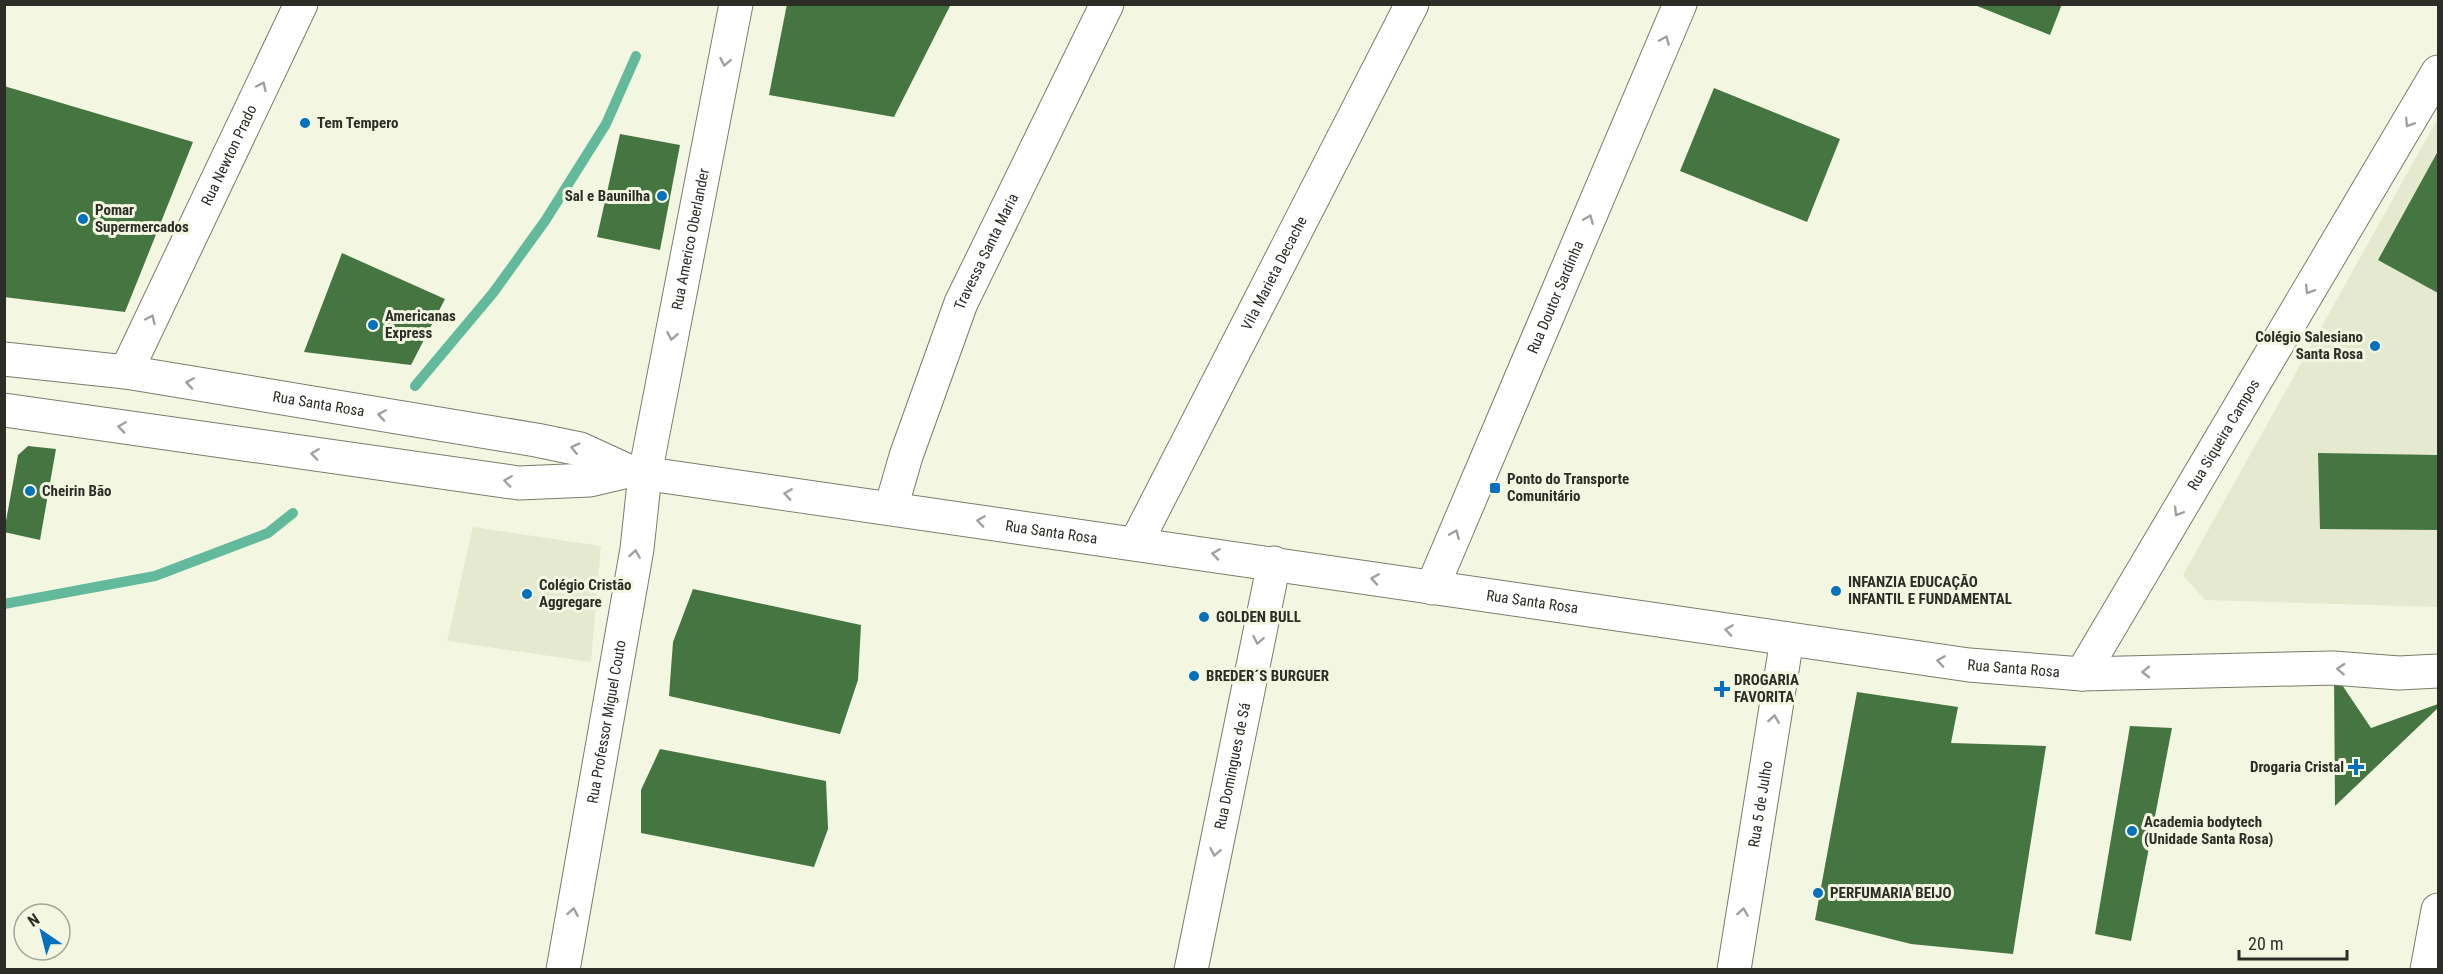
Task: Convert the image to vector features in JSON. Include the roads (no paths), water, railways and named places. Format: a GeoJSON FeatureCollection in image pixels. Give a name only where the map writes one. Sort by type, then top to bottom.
{"type":"FeatureCollection","features":[{"type":"Feature","properties":{"kind":"street","name":"Rua Newton Prado"},"geometry":{"type":"LineString","coordinates":[[126,372],[301,4]]}},
{"type":"Feature","properties":{"kind":"street","name":"Rua Americo Oberlander"},"geometry":{"type":"LineString","coordinates":[[637,472],[736,4]]}},
{"type":"Feature","properties":{"kind":"street","name":"Travessa Santa Maria"},"geometry":{"type":"LineString","coordinates":[[891,508],[906,456],[961,303],[1107,4]]}},
{"type":"Feature","properties":{"kind":"street","name":"Vila Marieta Decache"},"geometry":{"type":"LineString","coordinates":[[1136,543],[1412,4]]}},
{"type":"Feature","properties":{"kind":"street","name":"Rua Doutor Sardinha"},"geometry":{"type":"LineString","coordinates":[[1432,588],[1680,4]]}},
{"type":"Feature","properties":{"kind":"street","name":"Rua Siqueira Campos"},"geometry":{"type":"LineString","coordinates":[[2082,674],[2439,72]]}},
{"type":"Feature","properties":{"kind":"street","name":"Rua Santa Rosa"},"geometry":{"type":"LineString","coordinates":[[4,359],[126,372],[547,442],[599,456],[637,472],[1274,562],[1432,588],[1969,665],[2082,674],[2333,668],[2399,673],[2439,671]]}},
{"type":"Feature","properties":{"kind":"street","name":"Rua Santa Rosa"},"geometry":{"type":"LineString","coordinates":[[4,410],[519,483],[590,480],[637,472]]}},
{"type":"Feature","properties":{"kind":"street","name":"Rua Professor Miguel Couto"},"geometry":{"type":"LineString","coordinates":[[563,969],[637,549],[637,472]]}},
{"type":"Feature","properties":{"kind":"street","name":"Rua Domingues de Sá"},"geometry":{"type":"LineString","coordinates":[[1191,969],[1274,562]]}},
{"type":"Feature","properties":{"kind":"street","name":"Rua 5 de Julho"},"geometry":{"type":"LineString","coordinates":[[1734,969],[1787,639]]}},
{"type":"Feature","properties":{"kind":"street"},"geometry":{"type":"LineString","coordinates":[[2399,673],[2439,695]]}},
{"type":"Feature","properties":{"kind":"street"},"geometry":{"type":"LineString","coordinates":[[2427,969],[2439,910]]}},
{"type":"Feature","properties":{"kind":"waterway"},"geometry":{"type":"LineString","coordinates":[[415,386],[493,293],[545,221],[606,124],[636,56]]}},
{"type":"Feature","properties":{"kind":"waterway"},"geometry":{"type":"LineString","coordinates":[[4,604],[155,576],[268,533],[293,513]]}},
{"type":"Feature","properties":{"kind":"place","name":"Tem Tempero"},"geometry":{"type":"Point","coordinates":[305,123]}},
{"type":"Feature","properties":{"kind":"place","name":"Sal e Baunilha"},"geometry":{"type":"Point","coordinates":[662,196]}},
{"type":"Feature","properties":{"kind":"place","name":"Pomar Supermercados"},"geometry":{"type":"Point","coordinates":[83,219]}},
{"type":"Feature","properties":{"kind":"place","name":"Americanas Express"},"geometry":{"type":"Point","coordinates":[373,325]}},
{"type":"Feature","properties":{"kind":"place","name":"Colégio Salesiano Santa Rosa"},"geometry":{"type":"Point","coordinates":[2375,346]}},
{"type":"Feature","properties":{"kind":"place","name":"Ponto do Transporte Comunitário"},"geometry":{"type":"Point","coordinates":[1495,488]}},
{"type":"Feature","properties":{"kind":"place","name":"Cheirin Bão"},"geometry":{"type":"Point","coordinates":[30,491]}},
{"type":"Feature","properties":{"kind":"place","name":"INFANZIA EDUCAÇÃO INFANTIL E FUNDAMENTAL"},"geometry":{"type":"Point","coordinates":[1836,591]}},
{"type":"Feature","properties":{"kind":"place","name":"Colégio Cristão Aggregare"},"geometry":{"type":"Point","coordinates":[527,594]}},
{"type":"Feature","properties":{"kind":"place","name":"GOLDEN BULL"},"geometry":{"type":"Point","coordinates":[1204,617]}},
{"type":"Feature","properties":{"kind":"place","name":"BREDER´S BURGUER"},"geometry":{"type":"Point","coordinates":[1194,676]}},
{"type":"Feature","properties":{"kind":"place","name":"DROGARIA FAVORITA"},"geometry":{"type":"Point","coordinates":[1722,689]}},
{"type":"Feature","properties":{"kind":"place","name":"Drogaria Cristal"},"geometry":{"type":"Point","coordinates":[2356,767]}},
{"type":"Feature","properties":{"kind":"place","name":"Academia bodytech (Unidade Santa Rosa)"},"geometry":{"type":"Point","coordinates":[2132,831]}},
{"type":"Feature","properties":{"kind":"place","name":"PERFUMARIA BEIJO"},"geometry":{"type":"Point","coordinates":[1818,893]}}]}
